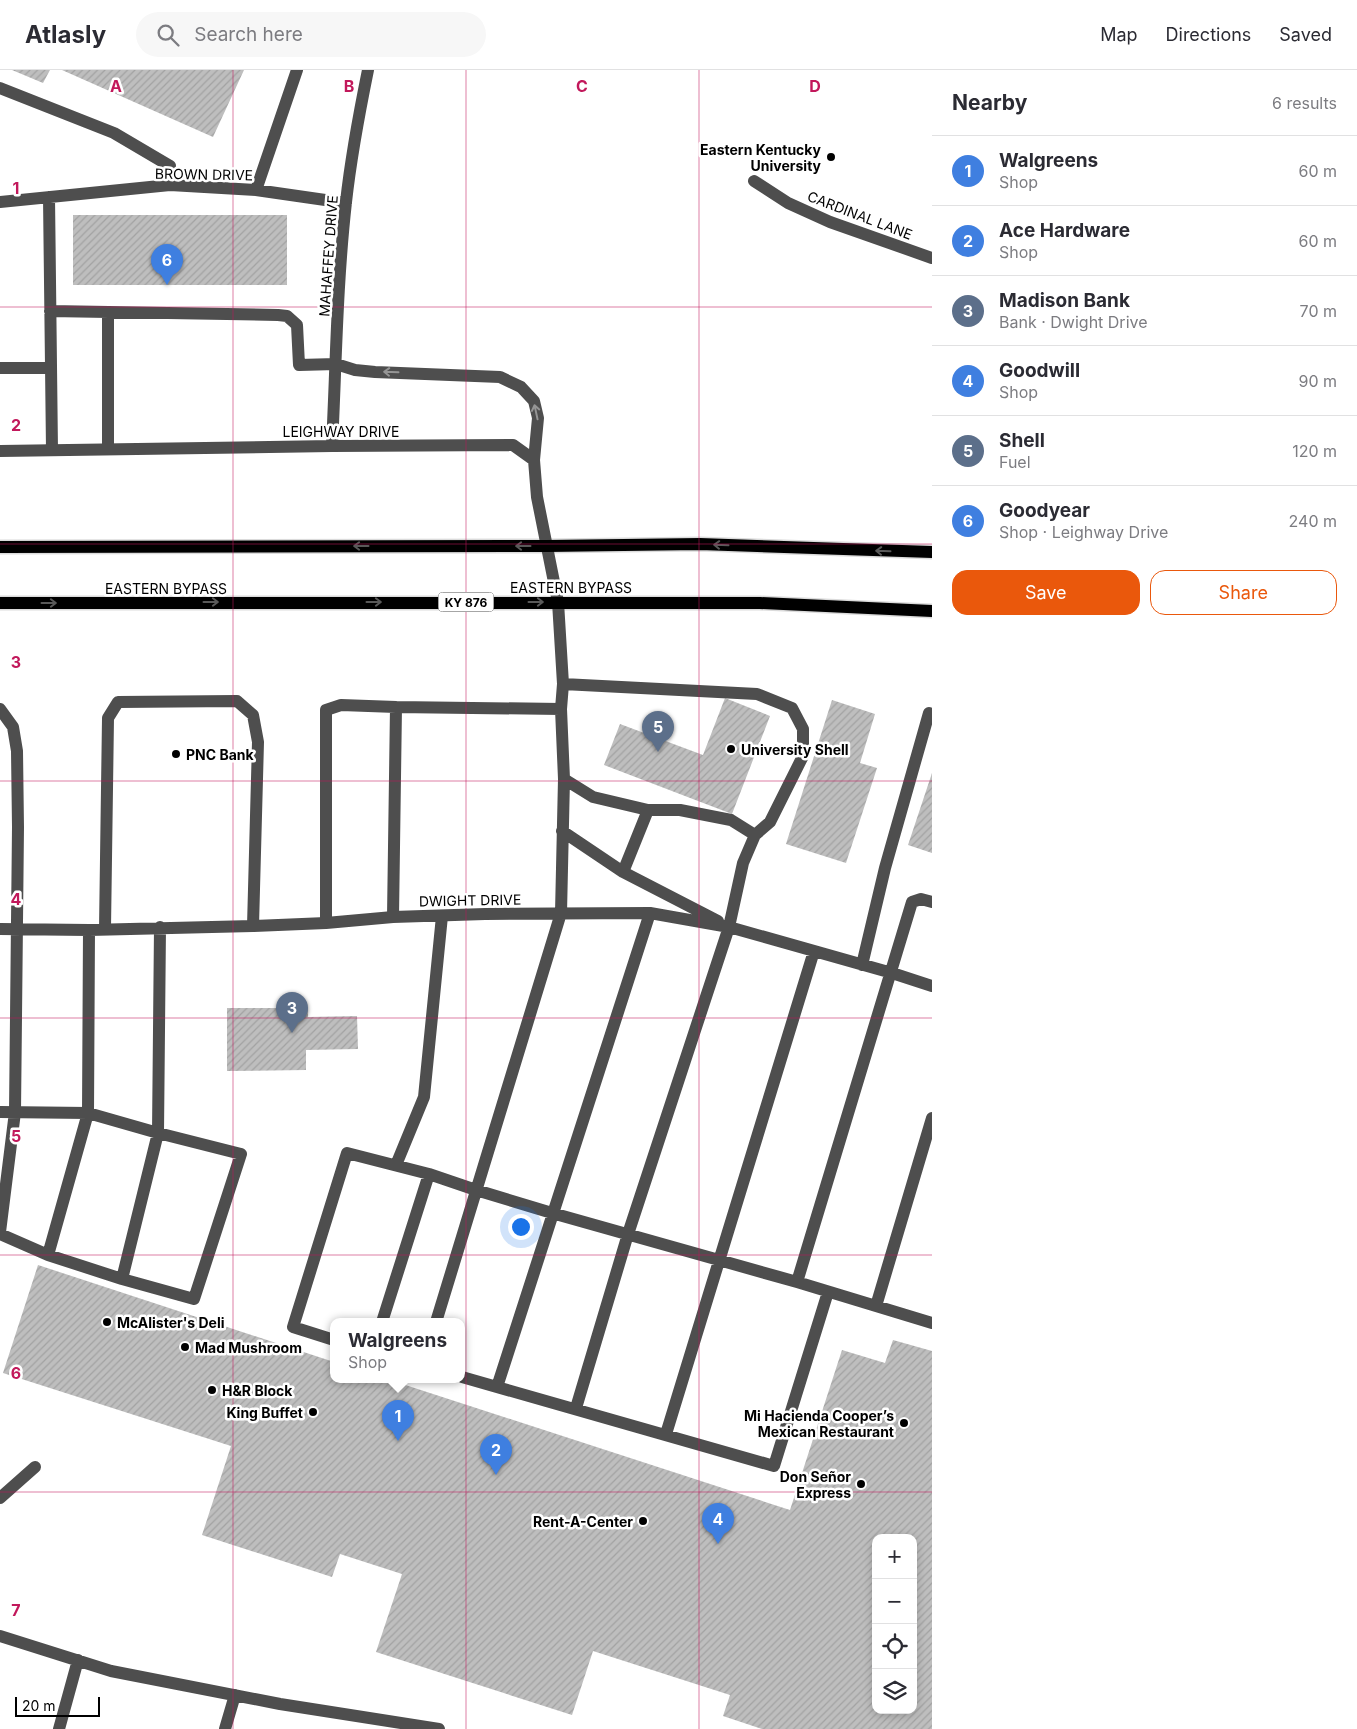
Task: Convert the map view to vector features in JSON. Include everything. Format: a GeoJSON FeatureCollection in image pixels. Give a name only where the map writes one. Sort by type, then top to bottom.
{"type":"FeatureCollection","features":[{"type":"Feature","properties":{"kind":"main road"},"geometry":{"type":"LineString","coordinates":[[0,547],[700,544],[932,552]]}},
{"type":"Feature","properties":{"kind":"main road","name":"EASTERN BYPASS"},"geometry":{"type":"LineString","coordinates":[[0,603],[760,603],[932,611]]}},
{"type":"Feature","properties":{"kind":"street"},"geometry":{"type":"LineString","coordinates":[[256,190],[297,70]]}},
{"type":"Feature","properties":{"kind":"street","name":"MAHAFFEY DRIVE"},"geometry":{"type":"LineString","coordinates":[[332,446],[346,203],[355,137],[368,70]]}},
{"type":"Feature","properties":{"kind":"street"},"geometry":{"type":"LineString","coordinates":[[0,88],[114,133],[170,166],[170,185]]}},
{"type":"Feature","properties":{"kind":"street","name":"CARDINAL LANE"},"geometry":{"type":"LineString","coordinates":[[754,181],[788,203],[830,222],[932,258]]}},
{"type":"Feature","properties":{"kind":"street","name":"BROWN DRIVE"},"geometry":{"type":"LineString","coordinates":[[0,202],[170,185],[256,190],[346,203]]}},
{"type":"Feature","properties":{"kind":"street"},"geometry":{"type":"LineString","coordinates":[[48,197],[52,450]]}},
{"type":"Feature","properties":{"kind":"street"},"geometry":{"type":"LineString","coordinates":[[50,311],[287,316],[297,325],[299,365],[336,364],[355,370],[375,372],[500,376],[521,387],[534,401],[538,418],[534,460],[537,497],[558,602],[563,684],[561,709],[564,779],[561,913],[437,1318]]}},
{"type":"Feature","properties":{"kind":"street"},"geometry":{"type":"LineString","coordinates":[[108,312],[108,449]]}},
{"type":"Feature","properties":{"kind":"street"},"geometry":{"type":"LineString","coordinates":[[0,368],[51,368]]}},
{"type":"Feature","properties":{"kind":"street","name":"LEIGHWAY DRIVE"},"geometry":{"type":"LineString","coordinates":[[0,451],[512,445],[534,460]]}},
{"type":"Feature","properties":{"kind":"street"},"geometry":{"type":"LineString","coordinates":[[563,684],[757,694],[792,708],[803,729],[803,756],[770,822],[755,835],[743,863],[729,927],[628,1234],[576,1408]]}},
{"type":"Feature","properties":{"kind":"street"},"geometry":{"type":"LineString","coordinates":[[105,929],[108,718],[118,702],[237,701],[253,715],[258,742],[252,926]]}},
{"type":"Feature","properties":{"kind":"street"},"geometry":{"type":"LineString","coordinates":[[326,923],[326,710],[341,705],[561,709]]}},
{"type":"Feature","properties":{"kind":"street"},"geometry":{"type":"LineString","coordinates":[[393,917],[396,707]]}},
{"type":"Feature","properties":{"kind":"street"},"geometry":{"type":"LineString","coordinates":[[0,709],[13,727],[17,751],[15,1112],[0,1233],[48,1255],[122,1279],[194,1298],[240,1154],[88,1113],[15,1112],[0,1112]]}},
{"type":"Feature","properties":{"kind":"street"},"geometry":{"type":"LineString","coordinates":[[862,964],[885,868],[929,713]]}},
{"type":"Feature","properties":{"kind":"street"},"geometry":{"type":"LineString","coordinates":[[564,779],[593,797],[648,810],[680,810],[731,820],[755,835]]}},
{"type":"Feature","properties":{"kind":"street"},"geometry":{"type":"LineString","coordinates":[[623,872],[648,810]]}},
{"type":"Feature","properties":{"kind":"street"},"geometry":{"type":"LineString","coordinates":[[562,831],[623,872],[729,927]]}},
{"type":"Feature","properties":{"kind":"street"},"geometry":{"type":"LineString","coordinates":[[797,1282],[912,902],[921,899],[932,902]]}},
{"type":"Feature","properties":{"kind":"street"},"geometry":{"type":"LineString","coordinates":[[498,1386],[650,912]]}},
{"type":"Feature","properties":{"kind":"street","name":"DWIGHT DRIVE"},"geometry":{"type":"LineString","coordinates":[[0,929],[89,930],[252,926],[326,923],[393,917],[650,912],[729,927],[862,964],[932,986]]}},
{"type":"Feature","properties":{"kind":"street"},"geometry":{"type":"LineString","coordinates":[[396,1165],[424,1098],[442,916]]}},
{"type":"Feature","properties":{"kind":"street"},"geometry":{"type":"LineString","coordinates":[[122,1279],[158,1133],[160,927]]}},
{"type":"Feature","properties":{"kind":"street"},"geometry":{"type":"LineString","coordinates":[[48,1255],[88,1113],[89,930]]}},
{"type":"Feature","properties":{"kind":"street"},"geometry":{"type":"LineString","coordinates":[[666,1434],[814,951]]}},
{"type":"Feature","properties":{"kind":"street"},"geometry":{"type":"LineString","coordinates":[[876,1306],[932,1118]]}},
{"type":"Feature","properties":{"kind":"street"},"geometry":{"type":"LineString","coordinates":[[330,1339],[293,1327],[347,1153],[430,1174],[552,1213],[797,1282],[932,1323]]}},
{"type":"Feature","properties":{"kind":"street"},"geometry":{"type":"LineString","coordinates":[[383,1318],[430,1174]]}},
{"type":"Feature","properties":{"kind":"street"},"geometry":{"type":"LineString","coordinates":[[465,1378],[774,1466],[828,1292]]}},
{"type":"Feature","properties":{"kind":"street"},"geometry":{"type":"LineString","coordinates":[[0,1498],[35,1467]]}},
{"type":"Feature","properties":{"kind":"street"},"geometry":{"type":"LineString","coordinates":[[0,1636],[111,1671],[280,1704],[439,1729]]}},
{"type":"Feature","properties":{"kind":"street"},"geometry":{"type":"LineString","coordinates":[[59,1729],[78,1660]]}},
{"type":"Feature","properties":{"kind":"street"},"geometry":{"type":"LineString","coordinates":[[225,1729],[235,1696]]}},
{"type":"Feature","properties":{"kind":"building"},"geometry":{"type":"Polygon","coordinates":[[[12,70],[50,70],[43,83],[12,70]]]}},
{"type":"Feature","properties":{"kind":"building"},"geometry":{"type":"Polygon","coordinates":[[[62,70],[244,70],[213,137],[62,70]]]}},
{"type":"Feature","properties":{"kind":"building"},"geometry":{"type":"Polygon","coordinates":[[[73,215],[287,215],[287,285],[73,285],[73,215]]]}},
{"type":"Feature","properties":{"kind":"building"},"geometry":{"type":"Polygon","coordinates":[[[725,698],[770,716],[732,814],[604,765],[620,724],[703,755],[725,698]]]}},
{"type":"Feature","properties":{"kind":"building"},"geometry":{"type":"Polygon","coordinates":[[[832,700],[875,714],[860,763],[877,768],[846,863],[786,844],[832,700]]]}},
{"type":"Feature","properties":{"kind":"building"},"geometry":{"type":"Polygon","coordinates":[[[932,773],[932,853],[908,845],[932,773]]]}},
{"type":"Feature","properties":{"kind":"building"},"geometry":{"type":"Polygon","coordinates":[[[227,1008],[308,1008],[308,1017],[357,1016],[358,1049],[306,1050],[306,1070],[227,1071],[227,1008]]]}},
{"type":"Feature","properties":{"kind":"building"},"geometry":{"type":"Polygon","coordinates":[[[38,1265],[330,1361],[330,1383],[399,1383],[790,1510],[842,1350],[885,1363],[893,1340],[932,1351],[932,1729],[762,1729],[723,1716],[730,1695],[593,1651],[572,1715],[376,1652],[402,1574],[340,1554],[332,1577],[202,1535],[231,1446],[3,1373],[38,1265]]]}},
{"type":"Feature","properties":{"kind":"place","name":"Eastern Kentucky University"},"geometry":{"type":"Point","coordinates":[831,157]}},
{"type":"Feature","properties":{"kind":"place","name":"Goodyear"},"geometry":{"type":"Point","coordinates":[167,285]}},
{"type":"Feature","properties":{"kind":"place","name":"University Shell"},"geometry":{"type":"Point","coordinates":[731,749]}},
{"type":"Feature","properties":{"kind":"place","name":"Shell"},"geometry":{"type":"Point","coordinates":[658,752]}},
{"type":"Feature","properties":{"kind":"place","name":"PNC Bank"},"geometry":{"type":"Point","coordinates":[176,754]}},
{"type":"Feature","properties":{"kind":"place","name":"Madison Bank"},"geometry":{"type":"Point","coordinates":[292,1033]}},
{"type":"Feature","properties":{"kind":"place","name":"McAlister's Deli"},"geometry":{"type":"Point","coordinates":[107,1322]}},
{"type":"Feature","properties":{"kind":"place","name":"Mad Mushroom"},"geometry":{"type":"Point","coordinates":[185,1347]}},
{"type":"Feature","properties":{"kind":"place","name":"H&R Block"},"geometry":{"type":"Point","coordinates":[212,1390]}},
{"type":"Feature","properties":{"kind":"place","name":"King Buffet"},"geometry":{"type":"Point","coordinates":[313,1412]}},
{"type":"Feature","properties":{"kind":"place","name":"Mi Hacienda Cooper’s Mexican Restaurant"},"geometry":{"type":"Point","coordinates":[904,1423]}},
{"type":"Feature","properties":{"kind":"place","name":"Walgreens"},"geometry":{"type":"Point","coordinates":[398,1441]}},
{"type":"Feature","properties":{"kind":"place","name":"Ace Hardware"},"geometry":{"type":"Point","coordinates":[496,1475]}},
{"type":"Feature","properties":{"kind":"place","name":"Don Señor Express"},"geometry":{"type":"Point","coordinates":[861,1484]}},
{"type":"Feature","properties":{"kind":"place","name":"Rent-A-Center"},"geometry":{"type":"Point","coordinates":[643,1521]}},
{"type":"Feature","properties":{"kind":"place","name":"Goodwill"},"geometry":{"type":"Point","coordinates":[718,1544]}}]}
